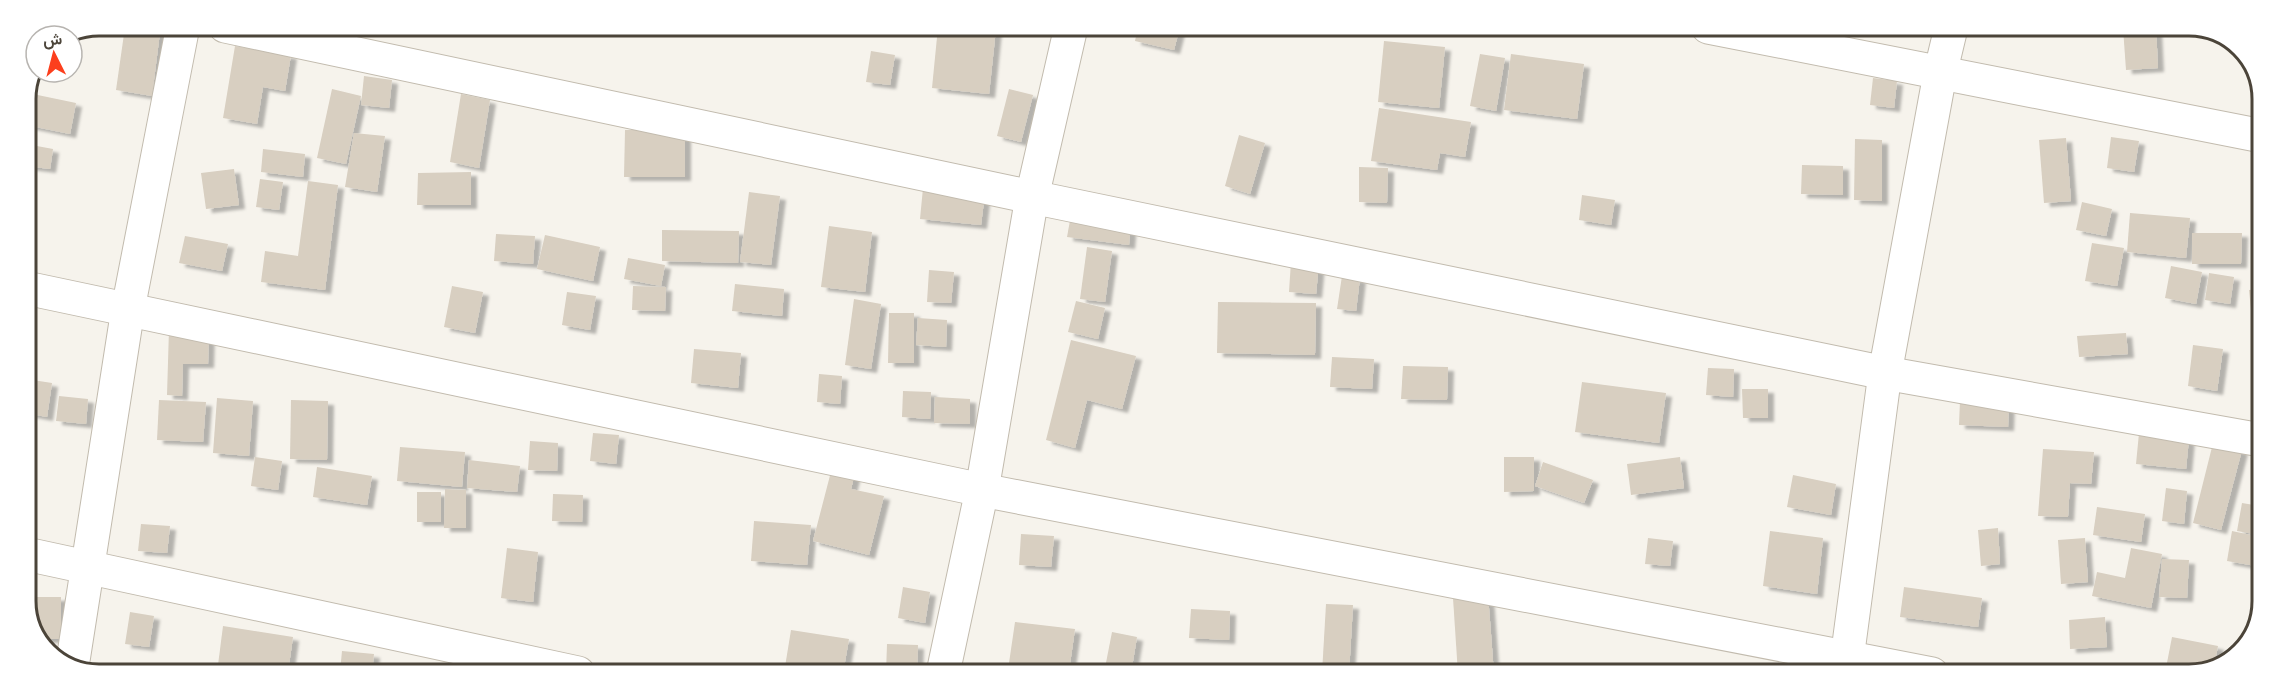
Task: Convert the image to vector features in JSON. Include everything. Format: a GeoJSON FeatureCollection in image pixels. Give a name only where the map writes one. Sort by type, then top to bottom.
{"type":"FeatureCollection","features":[{"type":"Feature","properties":{"kind":"street"},"geometry":{"type":"LineString","coordinates":[[73,658],[128,309],[181,36]]}},
{"type":"Feature","properties":{"kind":"street"},"geometry":{"type":"LineString","coordinates":[[272,36],[1032,197],[1885,373],[2252,438]]}},
{"type":"Feature","properties":{"kind":"street"},"geometry":{"type":"LineString","coordinates":[[945,664],[982,490],[1032,197],[1069,36]]}},
{"type":"Feature","properties":{"kind":"street"},"geometry":{"type":"LineString","coordinates":[[1752,36],[2252,134]]}},
{"type":"Feature","properties":{"kind":"street"},"geometry":{"type":"LineString","coordinates":[[1846,664],[1885,373],[1940,74],[1949,36]]}},
{"type":"Feature","properties":{"kind":"street"},"geometry":{"type":"LineString","coordinates":[[36,290],[982,490],[1836,664]]}},
{"type":"Feature","properties":{"kind":"street"},"geometry":{"type":"LineString","coordinates":[[36,556],[541,664]]}},
{"type":"Feature","properties":{"kind":"building"},"geometry":{"type":"Polygon","coordinates":[[[124,36],[160,36],[152,96],[116,90],[124,36]]]}},
{"type":"Feature","properties":{"kind":"building"},"geometry":{"type":"Polygon","coordinates":[[[937,36],[995,36],[989,94],[932,88],[937,36]]]}},
{"type":"Feature","properties":{"kind":"building"},"geometry":{"type":"Polygon","coordinates":[[[1136,36],[1178,36],[1174,50],[1135,41],[1136,36]]]}},
{"type":"Feature","properties":{"kind":"building"},"geometry":{"type":"Polygon","coordinates":[[[2124,36],[2156,36],[2158,68],[2126,70],[2124,36]]]}},
{"type":"Feature","properties":{"kind":"building"},"geometry":{"type":"Polygon","coordinates":[[[1384,41],[1445,47],[1439,108],[1378,102],[1384,41]]]}},
{"type":"Feature","properties":{"kind":"building"},"geometry":{"type":"Polygon","coordinates":[[[235,46],[291,55],[285,91],[263,87],[257,124],[223,118],[235,46]]]}},
{"type":"Feature","properties":{"kind":"building"},"geometry":{"type":"Polygon","coordinates":[[[871,51],[895,55],[890,85],[866,82],[871,51]]]}},
{"type":"Feature","properties":{"kind":"building"},"geometry":{"type":"Polygon","coordinates":[[[1480,54],[1505,58],[1496,111],[1470,106],[1480,54]]]}},
{"type":"Feature","properties":{"kind":"building"},"geometry":{"type":"Polygon","coordinates":[[[1511,54],[1584,64],[1577,119],[1504,110],[1511,54]]]}},
{"type":"Feature","properties":{"kind":"building"},"geometry":{"type":"Polygon","coordinates":[[[364,76],[392,80],[389,108],[361,105],[364,76]]]}},
{"type":"Feature","properties":{"kind":"building"},"geometry":{"type":"Polygon","coordinates":[[[1873,78],[1897,81],[1894,108],[1870,105],[1873,78]]]}},
{"type":"Feature","properties":{"kind":"building"},"geometry":{"type":"Polygon","coordinates":[[[332,89],[361,96],[346,164],[317,158],[332,89]]]}},
{"type":"Feature","properties":{"kind":"building"},"geometry":{"type":"Polygon","coordinates":[[[1009,89],[1033,95],[1021,142],[997,136],[1009,89]]]}},
{"type":"Feature","properties":{"kind":"building"},"geometry":{"type":"Polygon","coordinates":[[[461,94],[490,100],[479,168],[450,162],[461,94]]]}},
{"type":"Feature","properties":{"kind":"building"},"geometry":{"type":"Polygon","coordinates":[[[36,95],[76,103],[70,134],[36,127],[36,95]]]}},
{"type":"Feature","properties":{"kind":"building"},"geometry":{"type":"Polygon","coordinates":[[[1379,108],[1471,122],[1465,157],[1440,153],[1437,170],[1371,161],[1379,108]]]}},
{"type":"Feature","properties":{"kind":"building"},"geometry":{"type":"Polygon","coordinates":[[[625,130],[685,130],[685,177],[624,177],[625,130]]]}},
{"type":"Feature","properties":{"kind":"building"},"geometry":{"type":"Polygon","coordinates":[[[354,133],[385,136],[377,192],[345,187],[354,133]]]}},
{"type":"Feature","properties":{"kind":"building"},"geometry":{"type":"Polygon","coordinates":[[[1239,135],[1265,143],[1250,194],[1225,186],[1239,135]]]}},
{"type":"Feature","properties":{"kind":"building"},"geometry":{"type":"Polygon","coordinates":[[[2111,137],[2139,141],[2134,172],[2107,168],[2111,137]]]}},
{"type":"Feature","properties":{"kind":"building"},"geometry":{"type":"Polygon","coordinates":[[[2066,138],[2071,201],[2044,203],[2039,140],[2066,138]]]}},
{"type":"Feature","properties":{"kind":"building"},"geometry":{"type":"Polygon","coordinates":[[[1855,139],[1882,140],[1882,201],[1854,200],[1855,139]]]}},
{"type":"Feature","properties":{"kind":"building"},"geometry":{"type":"Polygon","coordinates":[[[36,146],[53,149],[50,169],[36,167],[36,146]]]}},
{"type":"Feature","properties":{"kind":"building"},"geometry":{"type":"Polygon","coordinates":[[[263,149],[305,154],[303,177],[261,172],[263,149]]]}},
{"type":"Feature","properties":{"kind":"building"},"geometry":{"type":"Polygon","coordinates":[[[1802,165],[1843,166],[1843,195],[1801,194],[1802,165]]]}},
{"type":"Feature","properties":{"kind":"building"},"geometry":{"type":"Polygon","coordinates":[[[1359,167],[1388,168],[1387,203],[1359,202],[1359,167]]]}},
{"type":"Feature","properties":{"kind":"building"},"geometry":{"type":"Polygon","coordinates":[[[234,169],[239,205],[206,209],[201,173],[234,169]]]}},
{"type":"Feature","properties":{"kind":"building"},"geometry":{"type":"Polygon","coordinates":[[[471,172],[471,205],[417,205],[418,173],[471,172]]]}},
{"type":"Feature","properties":{"kind":"building"},"geometry":{"type":"Polygon","coordinates":[[[260,179],[283,182],[279,210],[256,207],[260,179]]]}},
{"type":"Feature","properties":{"kind":"building"},"geometry":{"type":"Polygon","coordinates":[[[308,181],[338,185],[325,290],[261,282],[265,251],[298,256],[308,181]]]}},
{"type":"Feature","properties":{"kind":"building"},"geometry":{"type":"Polygon","coordinates":[[[923,188],[985,193],[981,225],[920,219],[923,188]]]}},
{"type":"Feature","properties":{"kind":"building"},"geometry":{"type":"Polygon","coordinates":[[[749,192],[780,196],[771,265],[740,262],[749,192]]]}},
{"type":"Feature","properties":{"kind":"building"},"geometry":{"type":"Polygon","coordinates":[[[1582,195],[1615,200],[1611,225],[1579,220],[1582,195]]]}},
{"type":"Feature","properties":{"kind":"building"},"geometry":{"type":"Polygon","coordinates":[[[2082,202],[2112,209],[2106,236],[2076,230],[2082,202]]]}},
{"type":"Feature","properties":{"kind":"building"},"geometry":{"type":"Polygon","coordinates":[[[2130,213],[2190,218],[2186,258],[2127,252],[2130,213]]]}},
{"type":"Feature","properties":{"kind":"building"},"geometry":{"type":"Polygon","coordinates":[[[1071,215],[1131,223],[1129,245],[1067,237],[1071,215]]]}},
{"type":"Feature","properties":{"kind":"building"},"geometry":{"type":"Polygon","coordinates":[[[829,226],[872,232],[865,292],[821,287],[829,226]]]}},
{"type":"Feature","properties":{"kind":"building"},"geometry":{"type":"Polygon","coordinates":[[[662,230],[739,231],[738,263],[662,261],[662,230]]]}},
{"type":"Feature","properties":{"kind":"building"},"geometry":{"type":"Polygon","coordinates":[[[2192,233],[2242,233],[2241,264],[2192,264],[2192,233]]]}},
{"type":"Feature","properties":{"kind":"building"},"geometry":{"type":"Polygon","coordinates":[[[496,234],[535,236],[533,264],[494,261],[496,234]]]}},
{"type":"Feature","properties":{"kind":"building"},"geometry":{"type":"Polygon","coordinates":[[[545,235],[600,247],[593,281],[537,269],[545,235]]]}},
{"type":"Feature","properties":{"kind":"building"},"geometry":{"type":"Polygon","coordinates":[[[185,236],[228,244],[222,271],[179,263],[185,236]]]}},
{"type":"Feature","properties":{"kind":"building"},"geometry":{"type":"Polygon","coordinates":[[[2092,243],[2124,248],[2117,286],[2085,281],[2092,243]]]}},
{"type":"Feature","properties":{"kind":"building"},"geometry":{"type":"Polygon","coordinates":[[[1087,247],[1112,251],[1105,302],[1080,299],[1087,247]]]}},
{"type":"Feature","properties":{"kind":"building"},"geometry":{"type":"Polygon","coordinates":[[[628,258],[665,265],[661,286],[624,279],[628,258]]]}},
{"type":"Feature","properties":{"kind":"building"},"geometry":{"type":"Polygon","coordinates":[[[1291,261],[1319,263],[1316,294],[1289,292],[1291,261]]]}},
{"type":"Feature","properties":{"kind":"building"},"geometry":{"type":"Polygon","coordinates":[[[2171,266],[2202,272],[2196,304],[2165,298],[2171,266]]]}},
{"type":"Feature","properties":{"kind":"building"},"geometry":{"type":"Polygon","coordinates":[[[929,270],[954,272],[951,303],[927,302],[929,270]]]}},
{"type":"Feature","properties":{"kind":"building"},"geometry":{"type":"Polygon","coordinates":[[[2209,273],[2234,277],[2230,304],[2205,300],[2209,273]]]}},
{"type":"Feature","properties":{"kind":"building"},"geometry":{"type":"Polygon","coordinates":[[[1342,276],[1360,278],[1356,311],[1337,309],[1342,276]]]}},
{"type":"Feature","properties":{"kind":"building"},"geometry":{"type":"Polygon","coordinates":[[[735,284],[784,289],[782,316],[732,311],[735,284]]]}},
{"type":"Feature","properties":{"kind":"building"},"geometry":{"type":"Polygon","coordinates":[[[452,286],[483,292],[475,333],[444,327],[452,286]]]}},
{"type":"Feature","properties":{"kind":"building"},"geometry":{"type":"Polygon","coordinates":[[[633,286],[666,287],[665,311],[632,310],[633,286]]]}},
{"type":"Feature","properties":{"kind":"building"},"geometry":{"type":"Polygon","coordinates":[[[2249,290],[2252,290],[2252,320],[2249,290]]]}},
{"type":"Feature","properties":{"kind":"building"},"geometry":{"type":"Polygon","coordinates":[[[567,292],[596,296],[590,330],[562,325],[567,292]]]}},
{"type":"Feature","properties":{"kind":"building"},"geometry":{"type":"Polygon","coordinates":[[[854,299],[881,304],[871,369],[845,365],[854,299]]]}},
{"type":"Feature","properties":{"kind":"building"},"geometry":{"type":"Polygon","coordinates":[[[1076,301],[1105,308],[1098,339],[1068,332],[1076,301]]]}},
{"type":"Feature","properties":{"kind":"building"},"geometry":{"type":"Polygon","coordinates":[[[1218,302],[1316,303],[1315,355],[1217,353],[1218,302]]]}},
{"type":"Feature","properties":{"kind":"building"},"geometry":{"type":"Polygon","coordinates":[[[889,313],[914,313],[914,363],[888,363],[889,313]]]}},
{"type":"Feature","properties":{"kind":"building"},"geometry":{"type":"Polygon","coordinates":[[[918,318],[947,320],[946,347],[916,345],[918,318]]]}},
{"type":"Feature","properties":{"kind":"building"},"geometry":{"type":"Polygon","coordinates":[[[169,329],[209,331],[208,364],[183,364],[182,396],[167,395],[169,329]]]}},
{"type":"Feature","properties":{"kind":"building"},"geometry":{"type":"Polygon","coordinates":[[[2126,333],[2128,354],[2079,357],[2077,336],[2126,333]]]}},
{"type":"Feature","properties":{"kind":"building"},"geometry":{"type":"Polygon","coordinates":[[[1071,340],[1136,356],[1122,409],[1087,400],[1075,448],[1046,440],[1071,340]]]}},
{"type":"Feature","properties":{"kind":"building"},"geometry":{"type":"Polygon","coordinates":[[[2193,345],[2223,349],[2217,391],[2188,386],[2193,345]]]}},
{"type":"Feature","properties":{"kind":"building"},"geometry":{"type":"Polygon","coordinates":[[[694,349],[741,353],[738,388],[691,383],[694,349]]]}},
{"type":"Feature","properties":{"kind":"building"},"geometry":{"type":"Polygon","coordinates":[[[1332,357],[1374,359],[1372,389],[1330,387],[1332,357]]]}},
{"type":"Feature","properties":{"kind":"building"},"geometry":{"type":"Polygon","coordinates":[[[1403,366],[1448,367],[1447,400],[1401,399],[1403,366]]]}},
{"type":"Feature","properties":{"kind":"building"},"geometry":{"type":"Polygon","coordinates":[[[1708,368],[1734,369],[1733,397],[1706,395],[1708,368]]]}},
{"type":"Feature","properties":{"kind":"building"},"geometry":{"type":"Polygon","coordinates":[[[819,374],[842,376],[840,404],[817,402],[819,374]]]}},
{"type":"Feature","properties":{"kind":"building"},"geometry":{"type":"Polygon","coordinates":[[[36,381],[52,383],[47,417],[36,415],[36,381]]]}},
{"type":"Feature","properties":{"kind":"building"},"geometry":{"type":"Polygon","coordinates":[[[1582,382],[1666,393],[1659,443],[1575,432],[1582,382]]]}},
{"type":"Feature","properties":{"kind":"building"},"geometry":{"type":"Polygon","coordinates":[[[1742,389],[1768,389],[1768,418],[1743,418],[1742,389]]]}},
{"type":"Feature","properties":{"kind":"building"},"geometry":{"type":"Polygon","coordinates":[[[903,391],[931,392],[930,419],[902,417],[903,391]]]}},
{"type":"Feature","properties":{"kind":"building"},"geometry":{"type":"Polygon","coordinates":[[[59,396],[88,399],[86,424],[56,421],[59,396]]]}},
{"type":"Feature","properties":{"kind":"building"},"geometry":{"type":"Polygon","coordinates":[[[935,397],[970,399],[970,424],[934,423],[935,397]]]}},
{"type":"Feature","properties":{"kind":"building"},"geometry":{"type":"Polygon","coordinates":[[[217,398],[253,401],[249,456],[213,453],[217,398]]]}},
{"type":"Feature","properties":{"kind":"building"},"geometry":{"type":"Polygon","coordinates":[[[159,400],[206,402],[203,442],[157,440],[159,400]]]}},
{"type":"Feature","properties":{"kind":"building"},"geometry":{"type":"Polygon","coordinates":[[[291,400],[328,401],[327,460],[290,459],[291,400]]]}},
{"type":"Feature","properties":{"kind":"building"},"geometry":{"type":"Polygon","coordinates":[[[1960,400],[2009,401],[2008,427],[1959,425],[1960,400]]]}},
{"type":"Feature","properties":{"kind":"building"},"geometry":{"type":"Polygon","coordinates":[[[593,433],[619,435],[616,464],[590,461],[593,433]]]}},
{"type":"Feature","properties":{"kind":"building"},"geometry":{"type":"Polygon","coordinates":[[[2139,433],[2189,438],[2186,469],[2136,464],[2139,433]]]}},
{"type":"Feature","properties":{"kind":"building"},"geometry":{"type":"Polygon","coordinates":[[[530,441],[558,443],[557,471],[528,470],[530,441]]]}},
{"type":"Feature","properties":{"kind":"building"},"geometry":{"type":"Polygon","coordinates":[[[2213,443],[2242,450],[2221,530],[2193,523],[2213,443]]]}},
{"type":"Feature","properties":{"kind":"building"},"geometry":{"type":"Polygon","coordinates":[[[400,447],[465,452],[462,487],[397,481],[400,447]]]}},
{"type":"Feature","properties":{"kind":"building"},"geometry":{"type":"Polygon","coordinates":[[[2043,449],[2094,452],[2091,484],[2070,483],[2068,517],[2038,516],[2043,449]]]}},
{"type":"Feature","properties":{"kind":"building"},"geometry":{"type":"Polygon","coordinates":[[[255,457],[282,461],[278,490],[251,486],[255,457]]]}},
{"type":"Feature","properties":{"kind":"building"},"geometry":{"type":"Polygon","coordinates":[[[1504,457],[1534,457],[1534,491],[1504,492],[1504,457]]]}},
{"type":"Feature","properties":{"kind":"building"},"geometry":{"type":"Polygon","coordinates":[[[1680,457],[1684,488],[1631,495],[1627,464],[1680,457]]]}},
{"type":"Feature","properties":{"kind":"building"},"geometry":{"type":"Polygon","coordinates":[[[469,460],[520,466],[517,492],[467,488],[469,460]]]}},
{"type":"Feature","properties":{"kind":"building"},"geometry":{"type":"Polygon","coordinates":[[[834,460],[857,466],[851,489],[884,496],[869,555],[813,541],[834,460]]]}},
{"type":"Feature","properties":{"kind":"building"},"geometry":{"type":"Polygon","coordinates":[[[1543,462],[1593,480],[1584,503],[1535,486],[1543,462]]]}},
{"type":"Feature","properties":{"kind":"building"},"geometry":{"type":"Polygon","coordinates":[[[317,467],[372,476],[367,505],[313,497],[317,467]]]}},
{"type":"Feature","properties":{"kind":"building"},"geometry":{"type":"Polygon","coordinates":[[[1793,475],[1836,484],[1831,515],[1787,507],[1793,475]]]}},
{"type":"Feature","properties":{"kind":"building"},"geometry":{"type":"Polygon","coordinates":[[[2166,488],[2187,491],[2184,524],[2162,521],[2166,488]]]}},
{"type":"Feature","properties":{"kind":"building"},"geometry":{"type":"Polygon","coordinates":[[[445,489],[466,490],[466,528],[444,528],[445,489]]]}},
{"type":"Feature","properties":{"kind":"building"},"geometry":{"type":"Polygon","coordinates":[[[417,492],[441,492],[441,522],[417,522],[417,492]]]}},
{"type":"Feature","properties":{"kind":"building"},"geometry":{"type":"Polygon","coordinates":[[[553,494],[583,495],[582,522],[552,521],[553,494]]]}},
{"type":"Feature","properties":{"kind":"building"},"geometry":{"type":"Polygon","coordinates":[[[2242,503],[2252,505],[2252,534],[2237,531],[2242,503]]]}},
{"type":"Feature","properties":{"kind":"building"},"geometry":{"type":"Polygon","coordinates":[[[2097,507],[2145,514],[2141,542],[2093,535],[2097,507]]]}},
{"type":"Feature","properties":{"kind":"building"},"geometry":{"type":"Polygon","coordinates":[[[754,521],[811,525],[807,565],[751,561],[754,521]]]}},
{"type":"Feature","properties":{"kind":"building"},"geometry":{"type":"Polygon","coordinates":[[[141,524],[170,526],[167,553],[138,551],[141,524]]]}},
{"type":"Feature","properties":{"kind":"building"},"geometry":{"type":"Polygon","coordinates":[[[1998,528],[2000,564],[1981,566],[1978,530],[1998,528]]]}},
{"type":"Feature","properties":{"kind":"building"},"geometry":{"type":"Polygon","coordinates":[[[1770,531],[1823,538],[1817,594],[1763,586],[1770,531]]]}},
{"type":"Feature","properties":{"kind":"building"},"geometry":{"type":"Polygon","coordinates":[[[2232,531],[2252,535],[2252,565],[2227,561],[2232,531]]]}},
{"type":"Feature","properties":{"kind":"building"},"geometry":{"type":"Polygon","coordinates":[[[1021,534],[1054,536],[1051,567],[1019,565],[1021,534]]]}},
{"type":"Feature","properties":{"kind":"building"},"geometry":{"type":"Polygon","coordinates":[[[1648,538],[1673,541],[1670,566],[1645,564],[1648,538]]]}},
{"type":"Feature","properties":{"kind":"building"},"geometry":{"type":"Polygon","coordinates":[[[2085,538],[2088,582],[2061,584],[2058,540],[2085,538]]]}},
{"type":"Feature","properties":{"kind":"building"},"geometry":{"type":"Polygon","coordinates":[[[507,548],[538,552],[533,602],[501,598],[507,548]]]}},
{"type":"Feature","properties":{"kind":"building"},"geometry":{"type":"Polygon","coordinates":[[[2131,548],[2162,554],[2151,608],[2092,596],[2097,572],[2125,578],[2131,548]]]}},
{"type":"Feature","properties":{"kind":"building"},"geometry":{"type":"Polygon","coordinates":[[[2162,559],[2189,560],[2187,598],[2159,597],[2162,559]]]}},
{"type":"Feature","properties":{"kind":"building"},"geometry":{"type":"Polygon","coordinates":[[[903,587],[930,592],[925,623],[898,618],[903,587]]]}},
{"type":"Feature","properties":{"kind":"building"},"geometry":{"type":"Polygon","coordinates":[[[1904,587],[1982,598],[1978,627],[1900,617],[1904,587]]]}},
{"type":"Feature","properties":{"kind":"building"},"geometry":{"type":"Polygon","coordinates":[[[1488,595],[1493,664],[1457,664],[1453,598],[1488,595]]]}},
{"type":"Feature","properties":{"kind":"building"},"geometry":{"type":"Polygon","coordinates":[[[36,597],[61,597],[61,639],[49,639],[47,636],[37,613],[36,597]]]}},
{"type":"Feature","properties":{"kind":"building"},"geometry":{"type":"Polygon","coordinates":[[[1326,604],[1353,605],[1350,664],[1323,664],[1326,604]]]}},
{"type":"Feature","properties":{"kind":"building"},"geometry":{"type":"Polygon","coordinates":[[[1191,609],[1230,611],[1229,640],[1189,638],[1191,609]]]}},
{"type":"Feature","properties":{"kind":"building"},"geometry":{"type":"Polygon","coordinates":[[[130,612],[154,616],[149,647],[125,644],[130,612]]]}},
{"type":"Feature","properties":{"kind":"building"},"geometry":{"type":"Polygon","coordinates":[[[2105,617],[2107,647],[2070,649],[2069,620],[2105,617]]]}},
{"type":"Feature","properties":{"kind":"building"},"geometry":{"type":"Polygon","coordinates":[[[1015,622],[1075,629],[1070,664],[1009,663],[1015,622]]]}},
{"type":"Feature","properties":{"kind":"building"},"geometry":{"type":"Polygon","coordinates":[[[223,626],[293,637],[289,664],[218,664],[223,626]]]}},
{"type":"Feature","properties":{"kind":"building"},"geometry":{"type":"Polygon","coordinates":[[[791,630],[849,639],[845,664],[785,664],[791,630]]]}},
{"type":"Feature","properties":{"kind":"building"},"geometry":{"type":"Polygon","coordinates":[[[1112,632],[1137,637],[1132,664],[1106,664],[1112,632]]]}},
{"type":"Feature","properties":{"kind":"building"},"geometry":{"type":"Polygon","coordinates":[[[2172,637],[2218,646],[2216,658],[2209,661],[2167,664],[2172,637]]]}},
{"type":"Feature","properties":{"kind":"building"},"geometry":{"type":"Polygon","coordinates":[[[887,644],[918,645],[917,664],[886,664],[887,644]]]}},
{"type":"Feature","properties":{"kind":"building"},"geometry":{"type":"Polygon","coordinates":[[[342,651],[374,654],[373,664],[341,664],[342,651]]]}},
{"type":"Feature","properties":{"kind":"building"},"geometry":{"type":"Polygon","coordinates":[[[1423,663],[1446,663],[1446,664],[1423,663]]]}}]}
